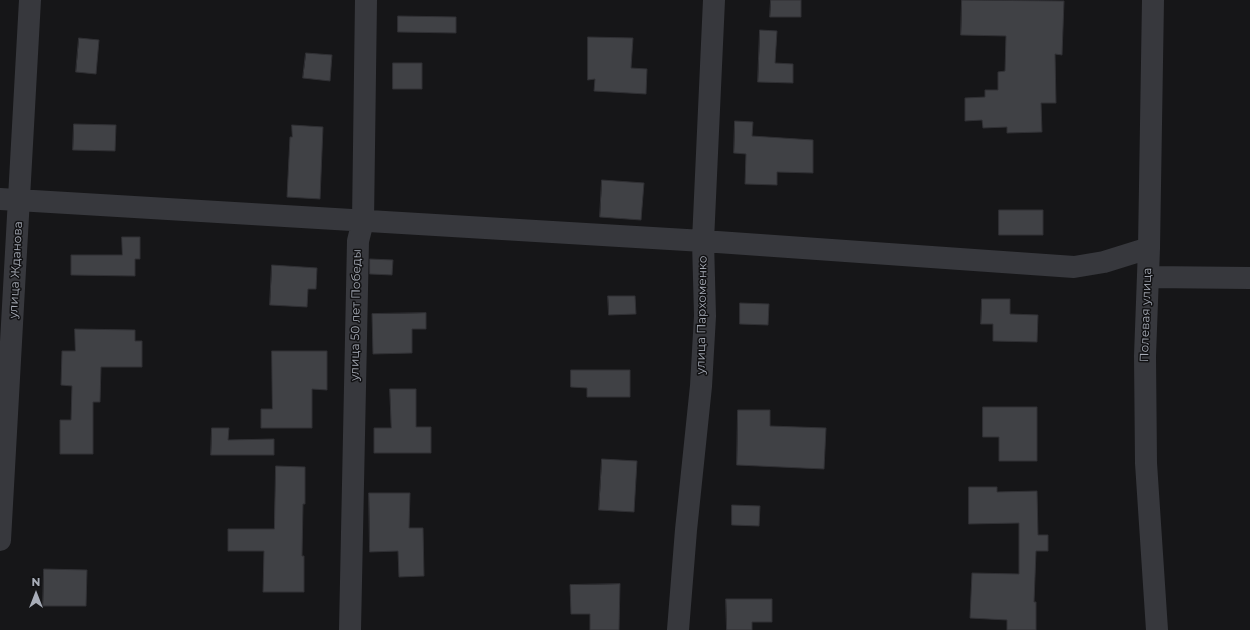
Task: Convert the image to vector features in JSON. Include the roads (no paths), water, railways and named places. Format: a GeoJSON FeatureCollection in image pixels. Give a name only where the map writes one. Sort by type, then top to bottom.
{"type":"FeatureCollection","features":[{"type":"Feature","properties":{"kind":"street","name":"улица Жданова"},"geometry":{"type":"LineString","coordinates":[[0,540],[10,200],[30,0]]}},
{"type":"Feature","properties":{"kind":"street","name":"улица 50 лет Победы"},"geometry":{"type":"LineString","coordinates":[[350,630],[358,241],[363,221],[366,0]]}},
{"type":"Feature","properties":{"kind":"street","name":"улица Пархоменко"},"geometry":{"type":"LineString","coordinates":[[678,630],[701,386],[705,316],[703,241],[714,0]]}},
{"type":"Feature","properties":{"kind":"street","name":"Полевая улица"},"geometry":{"type":"LineString","coordinates":[[1153,0],[1149,248],[1145,356],[1146,463],[1157,630]]}},
{"type":"Feature","properties":{"kind":"street"},"geometry":{"type":"LineString","coordinates":[[10,200],[703,241],[1074,267],[1104,262],[1149,248]]}},
{"type":"Feature","properties":{"kind":"street"},"geometry":{"type":"LineString","coordinates":[[1148,277],[1250,278]]}}]}
